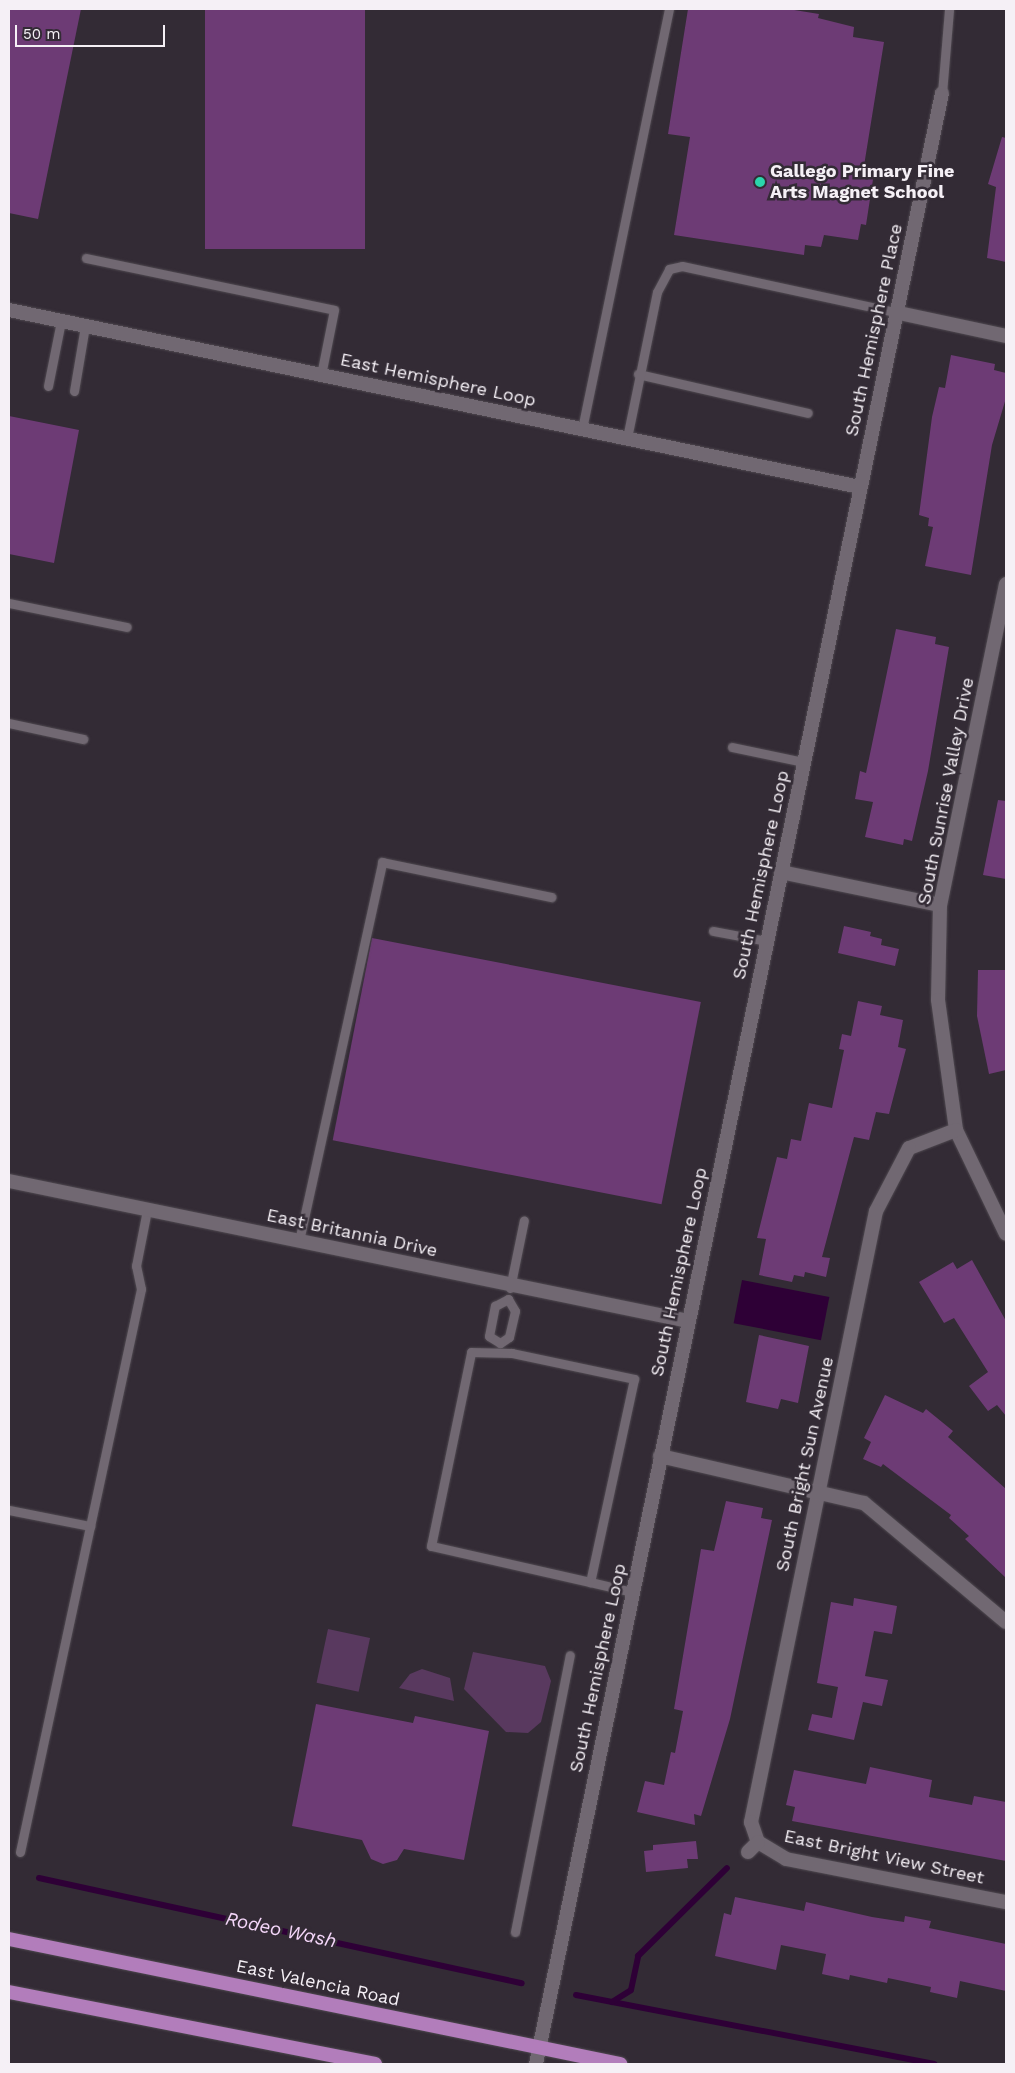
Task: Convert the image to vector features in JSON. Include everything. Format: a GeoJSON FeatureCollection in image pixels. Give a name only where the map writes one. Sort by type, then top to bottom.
{"type":"FeatureCollection","features":[{"type":"Feature","properties":{"kind":"main road","name":"East Valencia Road"},"geometry":{"type":"LineString","coordinates":[[9,1939],[620,2064]]}},
{"type":"Feature","properties":{"kind":"main road"},"geometry":{"type":"LineString","coordinates":[[9,1992],[375,2064]]}},
{"type":"Feature","properties":{"kind":"street","name":"South Hemisphere Place"},"geometry":{"type":"LineString","coordinates":[[860,486],[898,313],[942,93]]}},
{"type":"Feature","properties":{"kind":"street","name":"East Hemisphere Loop"},"geometry":{"type":"LineString","coordinates":[[9,310],[860,486]]}},
{"type":"Feature","properties":{"kind":"street"},"geometry":{"type":"LineString","coordinates":[[898,313],[1006,336]]}},
{"type":"Feature","properties":{"kind":"street","name":"South Hemisphere Loop"},"geometry":{"type":"LineString","coordinates":[[536,2064],[860,486]]}},
{"type":"Feature","properties":{"kind":"street","name":"South Sunrise Valley Drive"},"geometry":{"type":"LineString","coordinates":[[1006,589],[940,905],[938,1000],[956,1130],[1006,1234]]}},
{"type":"Feature","properties":{"kind":"street"},"geometry":{"type":"LineString","coordinates":[[781,872],[940,905]]}},
{"type":"Feature","properties":{"kind":"street","name":"South Bright Sun Avenue"},"geometry":{"type":"LineString","coordinates":[[753,1847],[752,1810],[876,1211],[910,1148],[956,1130]]}},
{"type":"Feature","properties":{"kind":"street","name":"East Britannia Drive"},"geometry":{"type":"LineString","coordinates":[[9,1181],[688,1321]]}},
{"type":"Feature","properties":{"kind":"street"},"geometry":{"type":"LineString","coordinates":[[660,1456],[819,1490],[864,1502],[1006,1622]]}},
{"type":"Feature","properties":{"kind":"street","name":"East Bright View Street"},"geometry":{"type":"LineString","coordinates":[[753,1847],[786,1859],[1006,1902]]}},
{"type":"Feature","properties":{"kind":"lane"},"geometry":{"type":"LineString","coordinates":[[582,429],[668,9]]}},
{"type":"Feature","properties":{"kind":"lane"},"geometry":{"type":"LineString","coordinates":[[942,93],[949,9]]}},
{"type":"Feature","properties":{"kind":"lane"},"geometry":{"type":"LineString","coordinates":[[86,258],[334,310],[321,375]]}},
{"type":"Feature","properties":{"kind":"lane"},"geometry":{"type":"LineString","coordinates":[[627,438],[638,374],[663,277],[669,269],[682,266],[898,313]]}},
{"type":"Feature","properties":{"kind":"lane"},"geometry":{"type":"LineString","coordinates":[[48,386],[61,321]]}},
{"type":"Feature","properties":{"kind":"lane"},"geometry":{"type":"LineString","coordinates":[[74,391],[85,326]]}},
{"type":"Feature","properties":{"kind":"lane"},"geometry":{"type":"LineString","coordinates":[[638,374],[808,413]]}},
{"type":"Feature","properties":{"kind":"lane"},"geometry":{"type":"LineString","coordinates":[[9,603],[127,627]]}},
{"type":"Feature","properties":{"kind":"lane"},"geometry":{"type":"LineString","coordinates":[[9,723],[83,739]]}},
{"type":"Feature","properties":{"kind":"lane"},"geometry":{"type":"LineString","coordinates":[[732,747],[804,762]]}},
{"type":"Feature","properties":{"kind":"lane"},"geometry":{"type":"LineString","coordinates":[[298,1241],[382,862],[551,897]]}},
{"type":"Feature","properties":{"kind":"lane"},"geometry":{"type":"LineString","coordinates":[[713,931],[767,941]]}},
{"type":"Feature","properties":{"kind":"lane"},"geometry":{"type":"LineString","coordinates":[[20,1852],[141,1289],[136,1266],[147,1210]]}},
{"type":"Feature","properties":{"kind":"lane"},"geometry":{"type":"LineString","coordinates":[[500,1347],[509,1337],[515,1311],[508,1299],[524,1220]]}},
{"type":"Feature","properties":{"kind":"lane"},"geometry":{"type":"LineString","coordinates":[[500,1347],[490,1336],[491,1328],[495,1306],[508,1299]]}},
{"type":"Feature","properties":{"kind":"lane"},"geometry":{"type":"LineString","coordinates":[[590,1582],[634,1379],[500,1347],[471,1352],[431,1546],[632,1592]]}},
{"type":"Feature","properties":{"kind":"lane"},"geometry":{"type":"LineString","coordinates":[[9,1510],[90,1526]]}},
{"type":"Feature","properties":{"kind":"lane"},"geometry":{"type":"LineString","coordinates":[[515,1932],[570,1655]]}},
{"type":"Feature","properties":{"kind":"shaded area"},"geometry":{"type":"Polygon","coordinates":[[[742,1280],[829,1297],[821,1340],[734,1323],[742,1280]]]}},
{"type":"Feature","properties":{"kind":"shaded area"},"geometry":{"type":"Polygon","coordinates":[[[328,1629],[370,1638],[359,1692],[317,1683],[328,1629]]]}},
{"type":"Feature","properties":{"kind":"shaded area"},"geometry":{"type":"Polygon","coordinates":[[[473,1652],[545,1666],[551,1681],[541,1722],[528,1733],[506,1732],[464,1689],[473,1652]]]}},
{"type":"Feature","properties":{"kind":"shaded area"},"geometry":{"type":"Polygon","coordinates":[[[422,1669],[450,1678],[454,1701],[399,1688],[410,1674],[422,1669]]]}},
{"type":"Feature","properties":{"kind":"building"},"geometry":{"type":"Polygon","coordinates":[[[9,9],[81,9],[38,219],[9,213],[9,9]]]}},
{"type":"Feature","properties":{"kind":"building"},"geometry":{"type":"Polygon","coordinates":[[[205,9],[365,9],[365,249],[205,249],[205,9]]]}},
{"type":"Feature","properties":{"kind":"building","name":"Gallego Primary Fine Arts Magnet School"},"geometry":{"type":"Polygon","coordinates":[[[688,9],[788,9],[819,14],[818,18],[854,27],[853,37],[884,42],[863,172],[874,173],[866,225],[861,224],[858,240],[824,235],[821,247],[805,245],[804,255],[674,235],[690,137],[668,134],[688,9]]]}},
{"type":"Feature","properties":{"kind":"building"},"geometry":{"type":"Polygon","coordinates":[[[1002,137],[1006,138],[1006,262],[987,258],[996,187],[988,184],[1002,137]]]}},
{"type":"Feature","properties":{"kind":"building"},"geometry":{"type":"Polygon","coordinates":[[[951,355],[995,364],[994,370],[1006,373],[1006,398],[992,445],[971,575],[925,566],[933,527],[928,526],[929,518],[919,515],[932,417],[939,387],[945,388],[951,355]]]}},
{"type":"Feature","properties":{"kind":"building"},"geometry":{"type":"Polygon","coordinates":[[[9,416],[79,430],[54,563],[9,554],[9,416]]]}},
{"type":"Feature","properties":{"kind":"building"},"geometry":{"type":"Polygon","coordinates":[[[896,629],[936,637],[935,644],[949,647],[928,771],[912,841],[904,839],[903,845],[865,837],[873,802],[855,799],[860,771],[866,773],[896,629]]]}},
{"type":"Feature","properties":{"kind":"building"},"geometry":{"type":"Polygon","coordinates":[[[998,800],[1006,801],[1006,879],[983,875],[998,800]]]}},
{"type":"Feature","properties":{"kind":"building"},"geometry":{"type":"Polygon","coordinates":[[[844,926],[871,932],[870,936],[882,939],[881,945],[899,949],[895,966],[838,953],[844,926]]]}},
{"type":"Feature","properties":{"kind":"building"},"geometry":{"type":"Polygon","coordinates":[[[372,938],[701,1002],[662,1204],[333,1140],[372,938]]]}},
{"type":"Feature","properties":{"kind":"building"},"geometry":{"type":"Polygon","coordinates":[[[978,970],[1006,970],[1006,1070],[989,1074],[977,1016],[978,970]]]}},
{"type":"Feature","properties":{"kind":"building"},"geometry":{"type":"Polygon","coordinates":[[[858,1001],[882,1006],[880,1015],[903,1020],[898,1047],[906,1049],[889,1114],[876,1112],[869,1140],[854,1137],[822,1257],[830,1258],[826,1277],[805,1272],[804,1277],[794,1275],[792,1282],[759,1275],[766,1239],[757,1238],[777,1157],[787,1159],[791,1139],[801,1141],[809,1103],[832,1108],[844,1050],[839,1049],[842,1034],[851,1036],[858,1001]]]}},
{"type":"Feature","properties":{"kind":"building"},"geometry":{"type":"Polygon","coordinates":[[[972,1260],[1006,1321],[1006,1416],[997,1405],[988,1411],[969,1386],[988,1372],[954,1318],[944,1323],[919,1282],[953,1262],[957,1269],[972,1260]]]}},
{"type":"Feature","properties":{"kind":"building"},"geometry":{"type":"Polygon","coordinates":[[[759,1335],[809,1346],[798,1403],[781,1399],[778,1409],[746,1402],[759,1335]]]}},
{"type":"Feature","properties":{"kind":"building"},"geometry":{"type":"Polygon","coordinates":[[[885,1395],[923,1413],[926,1409],[953,1431],[948,1437],[1006,1489],[1006,1578],[965,1539],[969,1536],[949,1518],[951,1515],[883,1464],[881,1467],[863,1459],[871,1442],[864,1438],[885,1395]]]}},
{"type":"Feature","properties":{"kind":"building"},"geometry":{"type":"Polygon","coordinates":[[[726,1501],[763,1508],[761,1518],[772,1520],[730,1719],[701,1816],[694,1814],[695,1825],[637,1812],[645,1781],[664,1785],[671,1752],[675,1753],[683,1711],[674,1709],[701,1549],[714,1551],[726,1501]]]}},
{"type":"Feature","properties":{"kind":"building"},"geometry":{"type":"Polygon","coordinates":[[[854,1598],[897,1606],[892,1634],[874,1631],[865,1676],[888,1680],[882,1706],[863,1702],[854,1740],[808,1730],[812,1714],[832,1718],[838,1687],[817,1683],[831,1602],[853,1606],[854,1598]]]}},
{"type":"Feature","properties":{"kind":"building"},"geometry":{"type":"Polygon","coordinates":[[[316,1704],[413,1723],[415,1716],[489,1731],[464,1860],[404,1849],[397,1860],[383,1864],[371,1859],[362,1840],[292,1826],[316,1704]]]}},
{"type":"Feature","properties":{"kind":"building"},"geometry":{"type":"Polygon","coordinates":[[[870,1767],[932,1780],[929,1797],[972,1805],[974,1796],[1006,1802],[1006,1861],[792,1821],[795,1807],[786,1805],[794,1770],[866,1784],[870,1767]]]}},
{"type":"Feature","properties":{"kind":"building"},"geometry":{"type":"Polygon","coordinates":[[[696,1841],[698,1859],[687,1859],[688,1868],[646,1872],[644,1851],[653,1850],[653,1845],[696,1841]]]}},
{"type":"Feature","properties":{"kind":"building"},"geometry":{"type":"Polygon","coordinates":[[[735,1897],[804,1911],[806,1902],[904,1922],[905,1916],[931,1921],[929,1928],[1006,1944],[1006,1991],[960,1981],[957,1998],[930,1992],[931,1987],[888,1978],[887,1983],[850,1975],[849,1980],[822,1974],[826,1954],[781,1945],[776,1970],[715,1956],[724,1913],[731,1915],[735,1897]]]}},
{"type":"Feature","properties":{"kind":"waterway"},"geometry":{"type":"LineString","coordinates":[[612,2002],[631,1990],[638,1956],[727,1868]]}},
{"type":"Feature","properties":{"kind":"waterway","name":"Rodeo Wash"},"geometry":{"type":"LineString","coordinates":[[39,1878],[522,1983]]}},
{"type":"Feature","properties":{"kind":"waterway"},"geometry":{"type":"LineString","coordinates":[[576,1995],[934,2064]]}},
{"type":"Feature","properties":{"kind":"place","name":"Gallego Primary Fine Arts Magnet School"},"geometry":{"type":"Point","coordinates":[760,182]}}]}
